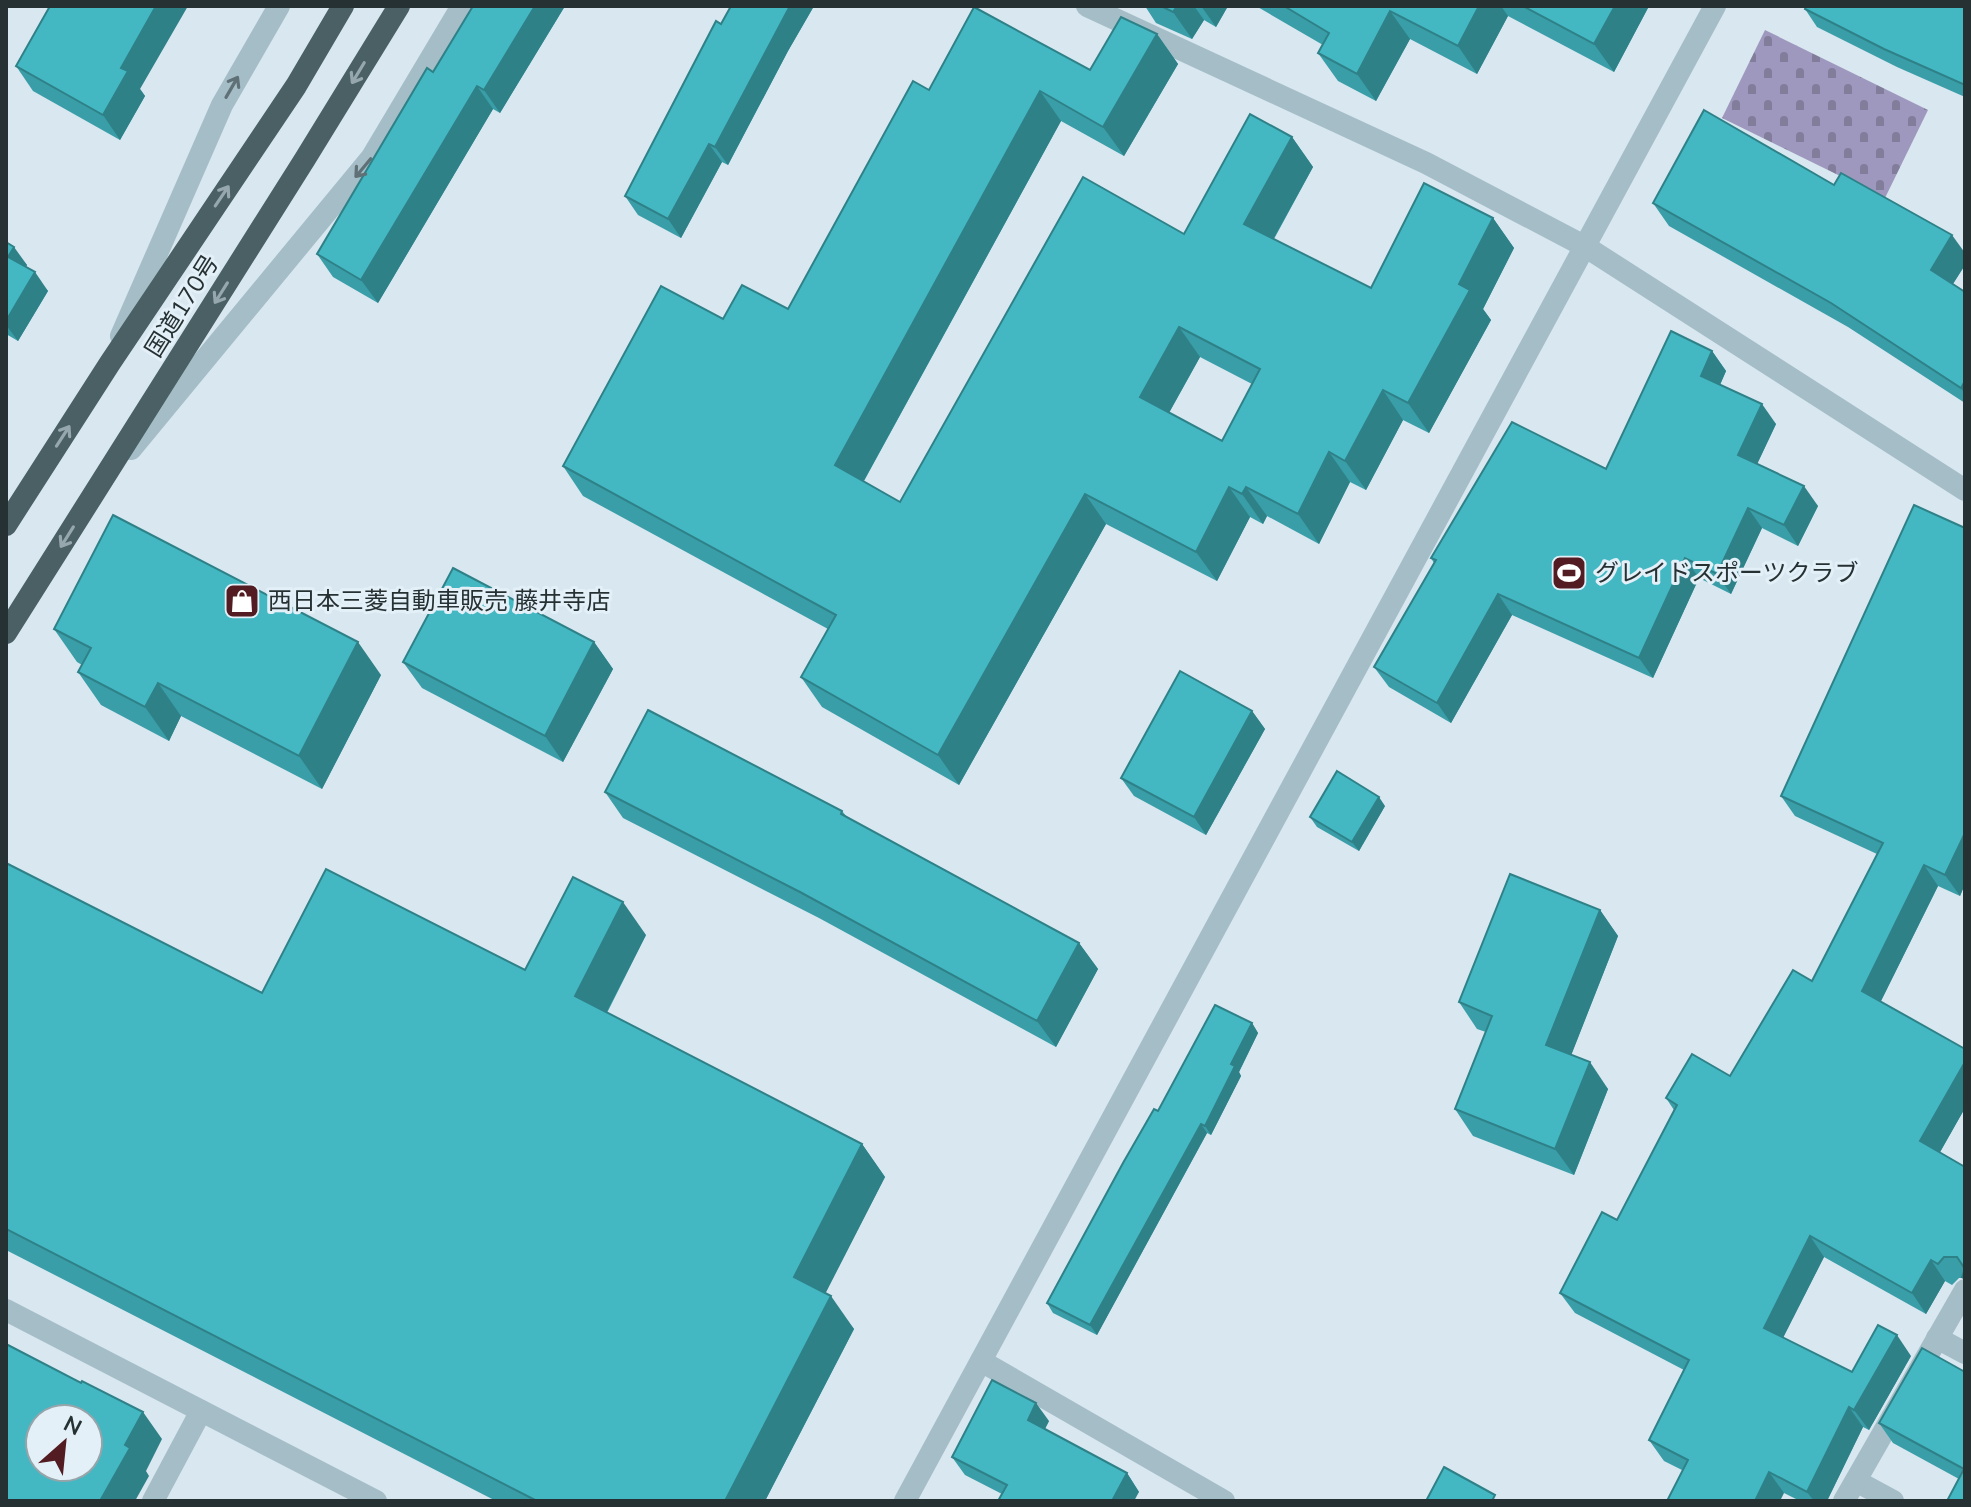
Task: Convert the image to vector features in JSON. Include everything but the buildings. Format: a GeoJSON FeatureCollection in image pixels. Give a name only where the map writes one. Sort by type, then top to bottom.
{"type":"FeatureCollection","features":[{"type":"Feature","properties":{"kind":"highway","name":"国道170号"},"geometry":{"type":"LineString","coordinates":[[6,525],[110,363],[296,86],[343,6]]}},
{"type":"Feature","properties":{"kind":"highway","name":"国道170号"},"geometry":{"type":"LineString","coordinates":[[6,633],[399,6]]}},
{"type":"Feature","properties":{"kind":"street"},"geometry":{"type":"LineString","coordinates":[[110,363],[222,105],[279,6]]}},
{"type":"Feature","properties":{"kind":"street"},"geometry":{"type":"LineString","coordinates":[[95,492],[372,157],[462,6]]}},
{"type":"Feature","properties":{"kind":"street"},"geometry":{"type":"LineString","coordinates":[[1087,6],[1426,163],[1586,247],[1965,490]]}},
{"type":"Feature","properties":{"kind":"street"},"geometry":{"type":"LineString","coordinates":[[905,1501],[1715,6]]}},
{"type":"Feature","properties":{"kind":"street"},"geometry":{"type":"LineString","coordinates":[[1844,1501],[1965,1290]]}},
{"type":"Feature","properties":{"kind":"street"},"geometry":{"type":"LineString","coordinates":[[6,1310],[376,1501]]}},
{"type":"Feature","properties":{"kind":"street"},"geometry":{"type":"LineString","coordinates":[[1937,1338],[1965,1353]]}},
{"type":"Feature","properties":{"kind":"street"},"geometry":{"type":"LineString","coordinates":[[981,1361],[1224,1501]]}},
{"type":"Feature","properties":{"kind":"street"},"geometry":{"type":"LineString","coordinates":[[153,1501],[201,1411]]}},
{"type":"Feature","properties":{"kind":"street"},"geometry":{"type":"LineString","coordinates":[[1856,1481],[1893,1501]]}},
{"type":"Feature","properties":{"kind":"green space"},"geometry":{"type":"Polygon","coordinates":[[[1765,30],[1928,110],[1885,198],[1722,118],[1765,30]]]}},
{"type":"Feature","properties":{"kind":"place","name":"グレイドスポーツクラブ"},"geometry":{"type":"Point","coordinates":[1569,573]}},
{"type":"Feature","properties":{"kind":"place","name":"西日本三菱自動車販売 藤井寺店"},"geometry":{"type":"Point","coordinates":[242,601]}}]}
